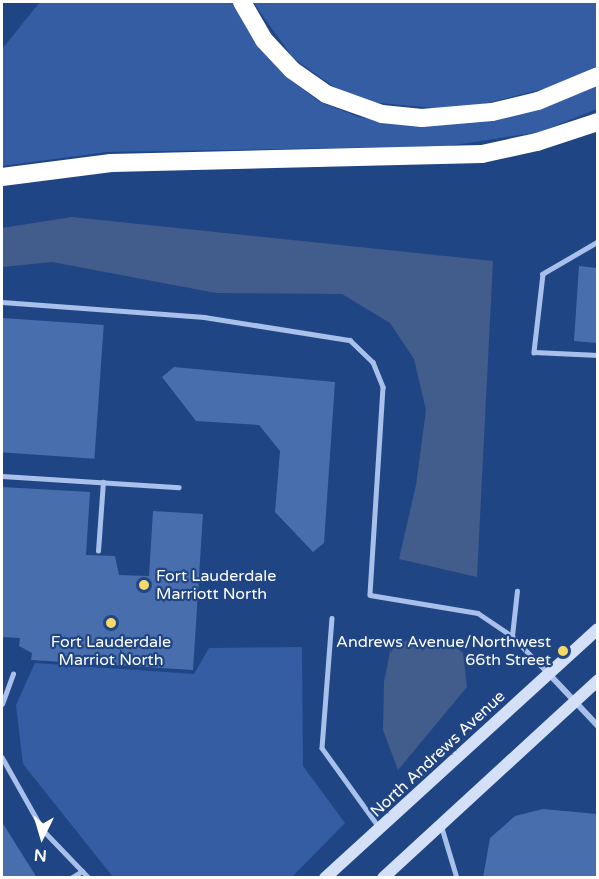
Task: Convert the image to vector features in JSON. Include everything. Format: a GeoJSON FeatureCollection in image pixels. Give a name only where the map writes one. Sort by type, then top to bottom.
{"type":"FeatureCollection","features":[{"type":"Feature","properties":{"kind":"highway"},"geometry":{"type":"LineString","coordinates":[[242,2],[264,40],[292,70],[326,94],[382,114],[422,118],[492,112],[538,101],[597,76]]}},
{"type":"Feature","properties":{"kind":"highway"},"geometry":{"type":"LineString","coordinates":[[2,177],[111,163],[482,154],[537,142],[597,122]]}},
{"type":"Feature","properties":{"kind":"main road","name":"North Andrews Avenue"},"geometry":{"type":"LineString","coordinates":[[325,878],[381,830],[597,629]]}},
{"type":"Feature","properties":{"kind":"main road"},"geometry":{"type":"LineString","coordinates":[[382,878],[597,680]]}},
{"type":"Feature","properties":{"kind":"street"},"geometry":{"type":"LineString","coordinates":[[549,674],[576,700],[597,726]]}},
{"type":"Feature","properties":{"kind":"lane"},"geometry":{"type":"LineString","coordinates":[[597,242],[543,274],[534,352],[597,356]]}},
{"type":"Feature","properties":{"kind":"lane"},"geometry":{"type":"LineString","coordinates":[[2,302],[204,317],[350,340],[374,362],[383,387],[370,595],[450,605],[478,614],[512,636],[549,674]]}},
{"type":"Feature","properties":{"kind":"lane"},"geometry":{"type":"LineString","coordinates":[[2,476],[179,487]]}},
{"type":"Feature","properties":{"kind":"lane"},"geometry":{"type":"LineString","coordinates":[[98,551],[103,482]]}},
{"type":"Feature","properties":{"kind":"lane"},"geometry":{"type":"LineString","coordinates":[[512,636],[517,591]]}},
{"type":"Feature","properties":{"kind":"lane"},"geometry":{"type":"LineString","coordinates":[[332,618],[322,748],[381,830]]}},
{"type":"Feature","properties":{"kind":"lane"},"geometry":{"type":"LineString","coordinates":[[2,704],[13,674]]}},
{"type":"Feature","properties":{"kind":"lane"},"geometry":{"type":"LineString","coordinates":[[2,757],[43,830],[82,871],[95,878]]}},
{"type":"Feature","properties":{"kind":"lane"},"geometry":{"type":"LineString","coordinates":[[441,825],[457,878]]}},
{"type":"Feature","properties":{"kind":"lane"},"geometry":{"type":"LineString","coordinates":[[71,878],[82,871]]}},
{"type":"Feature","properties":{"kind":"shaded area"},"geometry":{"type":"Polygon","coordinates":[[[40,2],[232,2],[259,48],[287,77],[320,102],[359,117],[403,125],[533,110],[597,85],[597,109],[540,132],[448,146],[107,152],[2,166],[2,49],[40,2]]]}},
{"type":"Feature","properties":{"kind":"shaded area"},"geometry":{"type":"Polygon","coordinates":[[[253,2],[597,2],[597,66],[555,86],[483,104],[444,109],[369,102],[340,91],[293,58],[253,2]]]}},
{"type":"Feature","properties":{"kind":"shaded area"},"geometry":{"type":"Polygon","coordinates":[[[72,217],[493,261],[477,577],[399,559],[416,485],[426,410],[414,359],[390,323],[342,294],[216,293],[52,262],[2,267],[2,228],[72,217]]]}},
{"type":"Feature","properties":{"kind":"shaded area"},"geometry":{"type":"Polygon","coordinates":[[[446,639],[463,653],[467,687],[398,770],[383,730],[384,682],[392,642],[446,639]]]}},
{"type":"Feature","properties":{"kind":"shaded area"},"geometry":{"type":"Polygon","coordinates":[[[302,647],[303,766],[345,823],[292,877],[113,877],[23,764],[16,705],[35,663],[194,674],[209,648],[302,647]]]}},
{"type":"Feature","properties":{"kind":"building"},"geometry":{"type":"Polygon","coordinates":[[[579,266],[597,268],[597,343],[574,341],[579,266]]]}},
{"type":"Feature","properties":{"kind":"building"},"geometry":{"type":"Polygon","coordinates":[[[2,318],[104,325],[94,459],[2,452],[2,318]]]}},
{"type":"Feature","properties":{"kind":"building"},"geometry":{"type":"Polygon","coordinates":[[[174,367],[335,382],[324,543],[313,552],[275,512],[280,451],[259,425],[196,421],[162,377],[174,367]]]}},
{"type":"Feature","properties":{"kind":"building","name":"Fort Lauderdale Marriott North"},"geometry":{"type":"Polygon","coordinates":[[[2,487],[90,492],[86,555],[115,556],[119,575],[149,576],[153,511],[203,514],[193,670],[31,660],[32,653],[19,646],[20,638],[2,637],[2,487]]]}},
{"type":"Feature","properties":{"kind":"building"},"geometry":{"type":"Polygon","coordinates":[[[543,809],[597,814],[597,878],[483,878],[490,838],[515,816],[543,809]]]}},
{"type":"Feature","properties":{"kind":"building"},"geometry":{"type":"Polygon","coordinates":[[[2,822],[37,878],[2,878],[2,822]]]}},
{"type":"Feature","properties":{"kind":"place","name":"Fort Lauderdale Marriott North"},"geometry":{"type":"Point","coordinates":[144,585]}},
{"type":"Feature","properties":{"kind":"place","name":"Fort Lauderdale Marriot North"},"geometry":{"type":"Point","coordinates":[111,623]}},
{"type":"Feature","properties":{"kind":"place","name":"Andrews Avenue/Northwest 66th Street"},"geometry":{"type":"Point","coordinates":[563,651]}}]}
